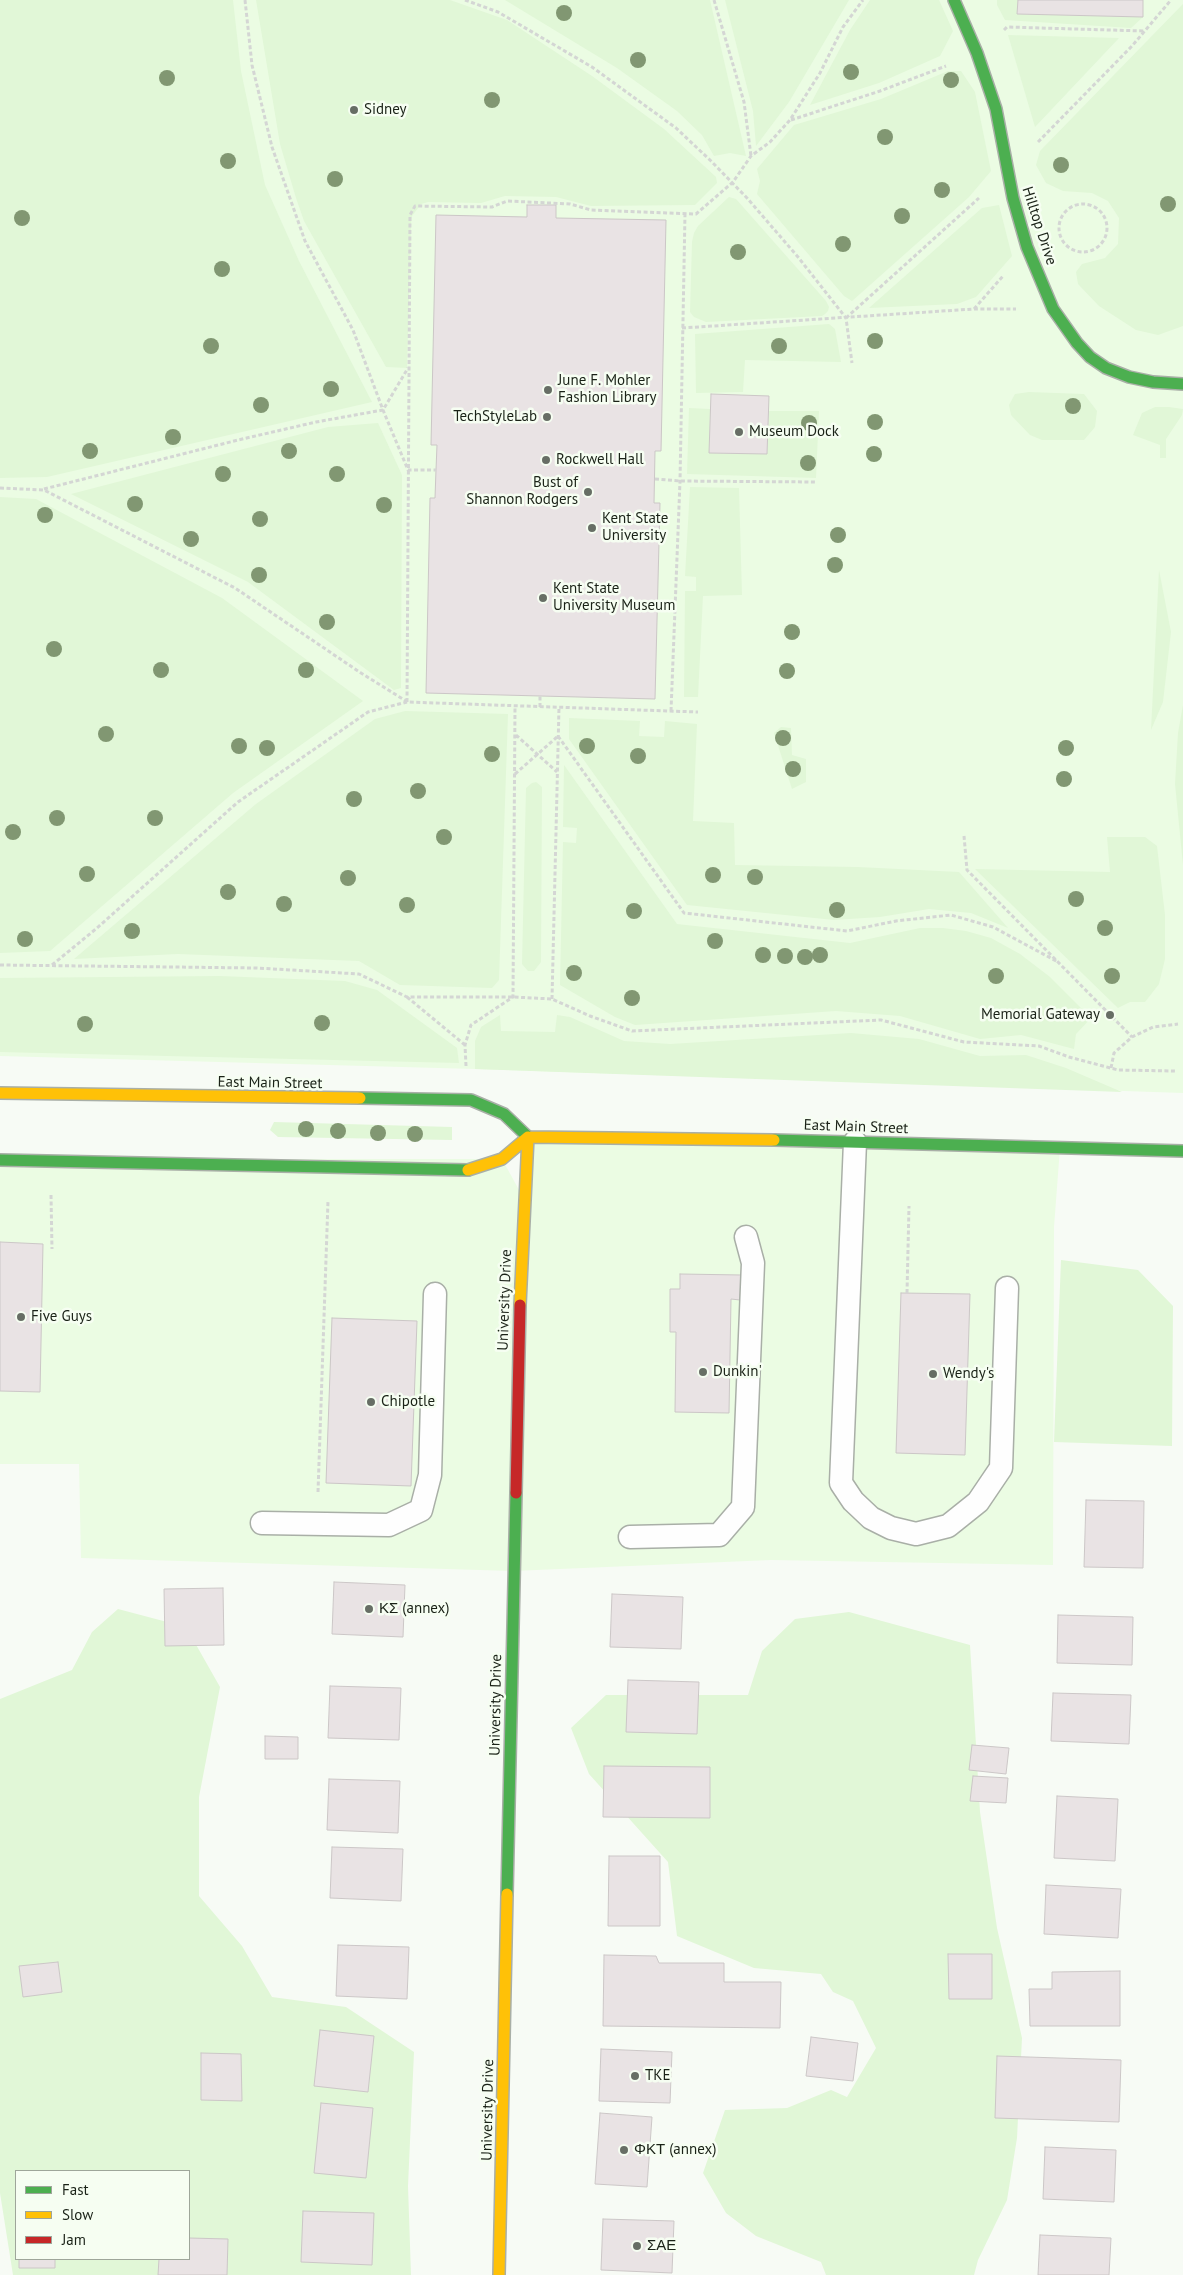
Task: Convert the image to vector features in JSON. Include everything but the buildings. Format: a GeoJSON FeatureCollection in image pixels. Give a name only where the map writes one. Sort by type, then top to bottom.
{"type":"FeatureCollection","features":[{"type":"Feature","properties":{"kind":"main road","name":"Hilltop Drive"},"geometry":{"type":"LineString","coordinates":[[954,0],[977,53],[996,109],[1007,172],[1027,247],[1053,309],[1077,343],[1090,357],[1106,368],[1129,377],[1154,382],[1183,384]]}},
{"type":"Feature","properties":{"kind":"main road","name":"East Main Street"},"geometry":{"type":"LineString","coordinates":[[0,1093],[471,1100],[504,1114],[528,1137],[855,1142],[1183,1151]]}},
{"type":"Feature","properties":{"kind":"main road"},"geometry":{"type":"LineString","coordinates":[[0,1160],[473,1170],[502,1159],[528,1137]]}},
{"type":"Feature","properties":{"kind":"main road","name":"University Drive"},"geometry":{"type":"LineString","coordinates":[[499,2275],[519,1315],[528,1137]]}},
{"type":"Feature","properties":{"kind":"lane"},"geometry":{"type":"LineString","coordinates":[[855,1142],[841,1483],[853,1501],[871,1518],[891,1528],[916,1534],[948,1526],[978,1502],[1001,1468],[1007,1288]]}},
{"type":"Feature","properties":{"kind":"lane"},"geometry":{"type":"LineString","coordinates":[[630,1537],[719,1535],[743,1507],[753,1263],[746,1237]]}},
{"type":"Feature","properties":{"kind":"lane"},"geometry":{"type":"LineString","coordinates":[[262,1523],[389,1525],[421,1510],[430,1475],[435,1294]]}},
{"type":"Feature","properties":{"kind":"path"},"geometry":{"type":"LineString","coordinates":[[245,0],[252,65],[272,147],[305,241],[353,330],[408,470]]}},
{"type":"Feature","properties":{"kind":"path"},"geometry":{"type":"LineString","coordinates":[[465,0],[498,12],[592,67],[676,128],[732,182],[798,257],[846,318],[852,363]]}},
{"type":"Feature","properties":{"kind":"path"},"geometry":{"type":"LineString","coordinates":[[714,0],[744,102],[751,156]]}},
{"type":"Feature","properties":{"kind":"path"},"geometry":{"type":"LineString","coordinates":[[407,702],[410,215],[415,206],[492,207],[507,200],[570,204],[591,210],[696,214],[732,182],[751,156],[770,142],[790,120],[820,73],[843,28],[863,0]]}},
{"type":"Feature","properties":{"kind":"path"},"geometry":{"type":"LineString","coordinates":[[1033,147],[1145,31],[1171,0]]}},
{"type":"Feature","properties":{"kind":"path"},"geometry":{"type":"LineString","coordinates":[[1001,34],[1007,27],[1145,31]]}},
{"type":"Feature","properties":{"kind":"path"},"geometry":{"type":"LineString","coordinates":[[790,120],[880,91],[951,65]]}},
{"type":"Feature","properties":{"kind":"path"},"geometry":{"type":"LineString","coordinates":[[846,318],[983,194]]}},
{"type":"Feature","properties":{"kind":"path"},"geometry":{"type":"LineString","coordinates":[[1075,206],[1091,206],[1098,210],[1106,223],[1106,231],[1100,245],[1087,252],[1072,250],[1066,246],[1059,232],[1062,216],[1067,210],[1075,206]]}},
{"type":"Feature","properties":{"kind":"path"},"geometry":{"type":"LineString","coordinates":[[671,711],[680,481],[685,213]]}},
{"type":"Feature","properties":{"kind":"path"},"geometry":{"type":"LineString","coordinates":[[974,309],[1007,271]]}},
{"type":"Feature","properties":{"kind":"path"},"geometry":{"type":"LineString","coordinates":[[682,328],[974,309],[1022,309]]}},
{"type":"Feature","properties":{"kind":"path"},"geometry":{"type":"LineString","coordinates":[[0,488],[44,490],[238,440],[316,422],[383,410],[408,367]]}},
{"type":"Feature","properties":{"kind":"path"},"geometry":{"type":"LineString","coordinates":[[408,470],[436,470]]}},
{"type":"Feature","properties":{"kind":"path"},"geometry":{"type":"LineString","coordinates":[[655,479],[680,481],[815,482]]}},
{"type":"Feature","properties":{"kind":"path"},"geometry":{"type":"LineString","coordinates":[[44,490],[235,588],[407,702]]}},
{"type":"Feature","properties":{"kind":"path"},"geometry":{"type":"LineString","coordinates":[[540,696],[540,707]]}},
{"type":"Feature","properties":{"kind":"path"},"geometry":{"type":"LineString","coordinates":[[52,965],[97,928],[238,802],[368,712],[407,702],[698,712]]}},
{"type":"Feature","properties":{"kind":"path"},"geometry":{"type":"LineString","coordinates":[[513,997],[515,706]]}},
{"type":"Feature","properties":{"kind":"path"},"geometry":{"type":"LineString","coordinates":[[552,999],[558,708]]}},
{"type":"Feature","properties":{"kind":"path"},"geometry":{"type":"LineString","coordinates":[[515,734],[557,773]]}},
{"type":"Feature","properties":{"kind":"path"},"geometry":{"type":"LineString","coordinates":[[514,774],[558,736]]}},
{"type":"Feature","properties":{"kind":"path"},"geometry":{"type":"LineString","coordinates":[[558,736],[684,913],[847,931],[896,921],[951,915],[993,927],[1058,962]]}},
{"type":"Feature","properties":{"kind":"path"},"geometry":{"type":"LineString","coordinates":[[964,836],[967,870],[1132,1037]]}},
{"type":"Feature","properties":{"kind":"path"},"geometry":{"type":"LineString","coordinates":[[0,965],[52,965],[96,968],[257,968],[359,974],[407,997],[465,1045]]}},
{"type":"Feature","properties":{"kind":"path"},"geometry":{"type":"LineString","coordinates":[[407,997],[552,999],[590,1016],[632,1031],[881,1020],[964,1042],[1039,1046],[1069,1057],[1111,1068],[1176,1072]]}},
{"type":"Feature","properties":{"kind":"path"},"geometry":{"type":"LineString","coordinates":[[466,1069],[465,1045],[471,1025],[513,997]]}},
{"type":"Feature","properties":{"kind":"path"},"geometry":{"type":"LineString","coordinates":[[1111,1068],[1114,1053],[1132,1037],[1153,1027],[1178,1024]]}},
{"type":"Feature","properties":{"kind":"path"},"geometry":{"type":"LineString","coordinates":[[51,1187],[52,1249]]}},
{"type":"Feature","properties":{"kind":"path"},"geometry":{"type":"LineString","coordinates":[[317,1524],[328,1195]]}},
{"type":"Feature","properties":{"kind":"path"},"geometry":{"type":"LineString","coordinates":[[907,1293],[909,1206]]}},
{"type":"Feature","properties":{"kind":"shaded area","name":"Kent State University"},"geometry":{"type":"Polygon","coordinates":[[[0,0],[1183,0],[1183,1093],[475,1069],[0,1056],[0,0]]]}},
{"type":"Feature","properties":{"kind":"shaded area"},"geometry":{"type":"Polygon","coordinates":[[[0,0],[233,0],[241,71],[265,185],[299,261],[372,402],[47,477],[0,478],[0,0]]]}},
{"type":"Feature","properties":{"kind":"shaded area"},"geometry":{"type":"Polygon","coordinates":[[[256,0],[450,0],[507,20],[592,76],[664,129],[716,177],[717,183],[695,205],[591,206],[556,197],[505,196],[481,203],[428,202],[421,204],[412,216],[411,224],[407,368],[386,367],[304,221],[280,144],[256,0]]]}},
{"type":"Feature","properties":{"kind":"shaded area"},"geometry":{"type":"Polygon","coordinates":[[[505,0],[710,0],[746,156],[730,153],[714,156],[702,135],[677,111],[617,68],[505,0]]]}},
{"type":"Feature","properties":{"kind":"shaded area"},"geometry":{"type":"Polygon","coordinates":[[[725,0],[849,0],[789,102],[756,146],[753,111],[725,0]]]}},
{"type":"Feature","properties":{"kind":"shaded area"},"geometry":{"type":"Polygon","coordinates":[[[870,0],[939,0],[953,31],[940,56],[879,83],[810,105],[850,30],[870,0]]]}},
{"type":"Feature","properties":{"kind":"shaded area"},"geometry":{"type":"Polygon","coordinates":[[[997,0],[1018,0],[1018,14],[1143,17],[1131,28],[1005,20],[997,5],[997,0]]]}},
{"type":"Feature","properties":{"kind":"shaded area"},"geometry":{"type":"Polygon","coordinates":[[[1183,4],[1183,326],[1158,335],[1136,330],[1099,306],[1078,284],[1076,272],[1082,264],[1105,258],[1118,244],[1119,218],[1108,201],[1092,193],[1063,191],[1046,183],[1036,165],[1040,151],[1183,4]]]}},
{"type":"Feature","properties":{"kind":"shaded area"},"geometry":{"type":"Polygon","coordinates":[[[1008,35],[1119,38],[1035,127],[1008,35]]]}},
{"type":"Feature","properties":{"kind":"shaded area"},"geometry":{"type":"Polygon","coordinates":[[[948,71],[961,71],[975,92],[991,171],[969,197],[852,301],[844,296],[757,194],[760,181],[757,169],[794,125],[881,99],[948,71]]]}},
{"type":"Feature","properties":{"kind":"shaded area"},"geometry":{"type":"Polygon","coordinates":[[[729,197],[736,199],[826,301],[829,307],[825,314],[822,316],[706,322],[694,317],[690,312],[692,242],[694,233],[698,226],[729,197]]]}},
{"type":"Feature","properties":{"kind":"shaded area"},"geometry":{"type":"Polygon","coordinates":[[[999,205],[1012,256],[976,297],[957,304],[869,308],[982,208],[999,205]]]}},
{"type":"Feature","properties":{"kind":"shaded area"},"geometry":{"type":"Polygon","coordinates":[[[829,324],[835,329],[841,362],[745,360],[743,392],[696,393],[695,334],[829,324]]]}},
{"type":"Feature","properties":{"kind":"shaded area"},"geometry":{"type":"Polygon","coordinates":[[[1029,392],[1084,394],[1097,411],[1095,427],[1084,440],[1042,440],[1030,435],[1011,415],[1009,405],[1015,394],[1029,392]]]}},
{"type":"Feature","properties":{"kind":"shaded area"},"geometry":{"type":"Polygon","coordinates":[[[1155,407],[1183,409],[1182,415],[1166,439],[1166,458],[1160,458],[1160,445],[1133,435],[1142,413],[1155,407]]]}},
{"type":"Feature","properties":{"kind":"shaded area"},"geometry":{"type":"Polygon","coordinates":[[[689,408],[710,409],[709,453],[767,454],[769,411],[819,411],[816,478],[687,474],[689,408]]]}},
{"type":"Feature","properties":{"kind":"shaded area"},"geometry":{"type":"Polygon","coordinates":[[[378,423],[402,475],[401,688],[394,690],[248,582],[71,494],[328,427],[378,423]]]}},
{"type":"Feature","properties":{"kind":"shaded area"},"geometry":{"type":"Polygon","coordinates":[[[690,487],[739,488],[742,595],[703,596],[698,697],[684,697],[685,591],[696,591],[696,577],[685,576],[690,487]]]}},
{"type":"Feature","properties":{"kind":"shaded area"},"geometry":{"type":"Polygon","coordinates":[[[0,497],[36,499],[222,598],[363,701],[233,793],[50,951],[0,953],[0,497]]]}},
{"type":"Feature","properties":{"kind":"shaded area"},"geometry":{"type":"Polygon","coordinates":[[[1159,570],[1171,632],[1163,702],[1151,730],[1159,570]]]}},
{"type":"Feature","properties":{"kind":"shaded area"},"geometry":{"type":"Polygon","coordinates":[[[1183,705],[1183,865],[1175,784],[1178,733],[1183,705]]]}},
{"type":"Feature","properties":{"kind":"shaded area"},"geometry":{"type":"Polygon","coordinates":[[[405,711],[508,714],[499,980],[492,988],[400,985],[359,961],[178,954],[74,959],[256,804],[375,719],[405,711]]]}},
{"type":"Feature","properties":{"kind":"shaded area"},"geometry":{"type":"Polygon","coordinates":[[[569,718],[640,721],[639,736],[664,737],[665,721],[697,724],[693,821],[734,823],[735,865],[858,867],[959,872],[1008,928],[971,913],[929,909],[880,917],[834,920],[687,905],[569,739],[569,718]]]}},
{"type":"Feature","properties":{"kind":"shaded area"},"geometry":{"type":"Polygon","coordinates":[[[781,727],[791,728],[792,755],[806,759],[806,782],[792,789],[774,733],[781,727]]]}},
{"type":"Feature","properties":{"kind":"shaded area"},"geometry":{"type":"Polygon","coordinates":[[[564,765],[677,924],[850,943],[920,928],[966,931],[991,938],[1020,954],[1050,977],[1091,1018],[1076,1034],[1074,1049],[1021,1035],[980,1039],[900,1016],[836,1011],[635,1025],[615,1017],[560,985],[563,842],[576,843],[577,828],[563,827],[564,765]]]}},
{"type":"Feature","properties":{"kind":"shaded area"},"geometry":{"type":"Polygon","coordinates":[[[536,782],[542,787],[541,962],[534,971],[528,971],[522,964],[526,788],[536,782]]]}},
{"type":"Feature","properties":{"kind":"shaded area"},"geometry":{"type":"Polygon","coordinates":[[[1107,837],[1145,837],[1157,846],[1165,915],[1165,959],[1159,984],[1145,1002],[1130,1002],[1118,1008],[975,869],[1110,872],[1107,837]]]}},
{"type":"Feature","properties":{"kind":"shaded area"},"geometry":{"type":"Polygon","coordinates":[[[220,976],[345,981],[377,990],[457,1048],[459,1063],[0,1052],[0,978],[220,976]]]}},
{"type":"Feature","properties":{"kind":"shaded area"},"geometry":{"type":"Polygon","coordinates":[[[500,1015],[501,1031],[555,1032],[557,1015],[570,1017],[624,1041],[670,1044],[851,1033],[919,1039],[980,1056],[1026,1055],[1066,1068],[1122,1092],[475,1069],[475,1041],[481,1027],[500,1015]]]}},
{"type":"Feature","properties":{"kind":"shaded area"},"geometry":{"type":"Polygon","coordinates":[[[274,1122],[452,1127],[452,1140],[278,1137],[270,1130],[274,1122]]]}},
{"type":"Feature","properties":{"kind":"shaded area"},"geometry":{"type":"Polygon","coordinates":[[[528,1137],[1060,1148],[1054,1227],[1053,1565],[771,1560],[513,1571],[81,1558],[79,1464],[0,1464],[0,1159],[502,1159],[524,1199],[528,1137]]]}},
{"type":"Feature","properties":{"kind":"shaded area"},"geometry":{"type":"Polygon","coordinates":[[[1061,1260],[1138,1270],[1173,1306],[1172,1446],[1054,1442],[1061,1260]]]}},
{"type":"Feature","properties":{"kind":"shaded area"},"geometry":{"type":"Polygon","coordinates":[[[118,1609],[186,1627],[220,1687],[199,1797],[199,1896],[242,1946],[272,1997],[346,2007],[414,2052],[408,2186],[411,2275],[13,2275],[0,2193],[0,1699],[72,1670],[92,1632],[118,1609]]]}},
{"type":"Feature","properties":{"kind":"shaded area"},"geometry":{"type":"Polygon","coordinates":[[[849,1612],[970,1645],[980,1812],[997,1928],[1022,2038],[1017,2138],[1007,2200],[978,2260],[974,2275],[826,2275],[821,2262],[756,2236],[726,2213],[703,2173],[725,2110],[787,2108],[831,2090],[847,2097],[876,2048],[853,2001],[833,1992],[821,1974],[754,1968],[677,1936],[668,1862],[589,1774],[571,1728],[606,1695],[748,1695],[762,1651],[795,1619],[849,1612]]]}},
{"type":"Feature","properties":{"kind":"traffic: fast"},"geometry":{"type":"LineString","coordinates":[[954,0],[977,53],[996,109],[1013,198],[1027,247],[1053,309],[1077,343],[1090,357],[1106,368],[1129,377],[1153,382],[1183,384]]}},
{"type":"Feature","properties":{"kind":"traffic: fast"},"geometry":{"type":"LineString","coordinates":[[360,1098],[471,1100],[504,1114],[528,1137]]}},
{"type":"Feature","properties":{"kind":"traffic: fast"},"geometry":{"type":"LineString","coordinates":[[774,1140],[1183,1151]]}},
{"type":"Feature","properties":{"kind":"traffic: fast"},"geometry":{"type":"LineString","coordinates":[[0,1160],[468,1170]]}},
{"type":"Feature","properties":{"kind":"traffic: fast"},"geometry":{"type":"LineString","coordinates":[[507,1894],[516,1493]]}},
{"type":"Feature","properties":{"kind":"traffic: slow"},"geometry":{"type":"LineString","coordinates":[[0,1093],[360,1098]]}},
{"type":"Feature","properties":{"kind":"traffic: slow"},"geometry":{"type":"LineString","coordinates":[[520,1305],[528,1137]]}},
{"type":"Feature","properties":{"kind":"traffic: slow"},"geometry":{"type":"LineString","coordinates":[[468,1170],[502,1159],[528,1137],[774,1140]]}},
{"type":"Feature","properties":{"kind":"traffic: slow"},"geometry":{"type":"LineString","coordinates":[[499,2275],[507,1894]]}},
{"type":"Feature","properties":{"kind":"traffic: jam"},"geometry":{"type":"LineString","coordinates":[[516,1493],[520,1305]]}},
{"type":"Feature","properties":{"kind":"place","name":"Sidney"},"geometry":{"type":"Point","coordinates":[354,110]}},
{"type":"Feature","properties":{"kind":"place","name":"June F. Mohler Fashion Library"},"geometry":{"type":"Point","coordinates":[548,390]}},
{"type":"Feature","properties":{"kind":"place","name":"TechStyleLab"},"geometry":{"type":"Point","coordinates":[547,417]}},
{"type":"Feature","properties":{"kind":"place","name":"Museum Dock"},"geometry":{"type":"Point","coordinates":[739,432]}},
{"type":"Feature","properties":{"kind":"place","name":"Rockwell Hall"},"geometry":{"type":"Point","coordinates":[546,460]}},
{"type":"Feature","properties":{"kind":"place","name":"Bust of Shannon Rodgers"},"geometry":{"type":"Point","coordinates":[588,492]}},
{"type":"Feature","properties":{"kind":"place","name":"Kent State University"},"geometry":{"type":"Point","coordinates":[592,528]}},
{"type":"Feature","properties":{"kind":"place","name":"Kent State University Museum"},"geometry":{"type":"Point","coordinates":[543,598]}},
{"type":"Feature","properties":{"kind":"place","name":"Memorial Gateway"},"geometry":{"type":"Point","coordinates":[1110,1015]}},
{"type":"Feature","properties":{"kind":"place","name":"Five Guys"},"geometry":{"type":"Point","coordinates":[21,1317]}},
{"type":"Feature","properties":{"kind":"place","name":"Dunkin'"},"geometry":{"type":"Point","coordinates":[703,1372]}},
{"type":"Feature","properties":{"kind":"place","name":"Wendy's"},"geometry":{"type":"Point","coordinates":[933,1374]}},
{"type":"Feature","properties":{"kind":"place","name":"Chipotle"},"geometry":{"type":"Point","coordinates":[371,1402]}},
{"type":"Feature","properties":{"kind":"place","name":"ΚΣ (annex)"},"geometry":{"type":"Point","coordinates":[369,1609]}},
{"type":"Feature","properties":{"kind":"place","name":"TKE"},"geometry":{"type":"Point","coordinates":[635,2076]}},
{"type":"Feature","properties":{"kind":"place","name":"ΦΚΤ (annex)"},"geometry":{"type":"Point","coordinates":[624,2150]}},
{"type":"Feature","properties":{"kind":"place","name":"ΣΑΕ"},"geometry":{"type":"Point","coordinates":[637,2246]}}]}
